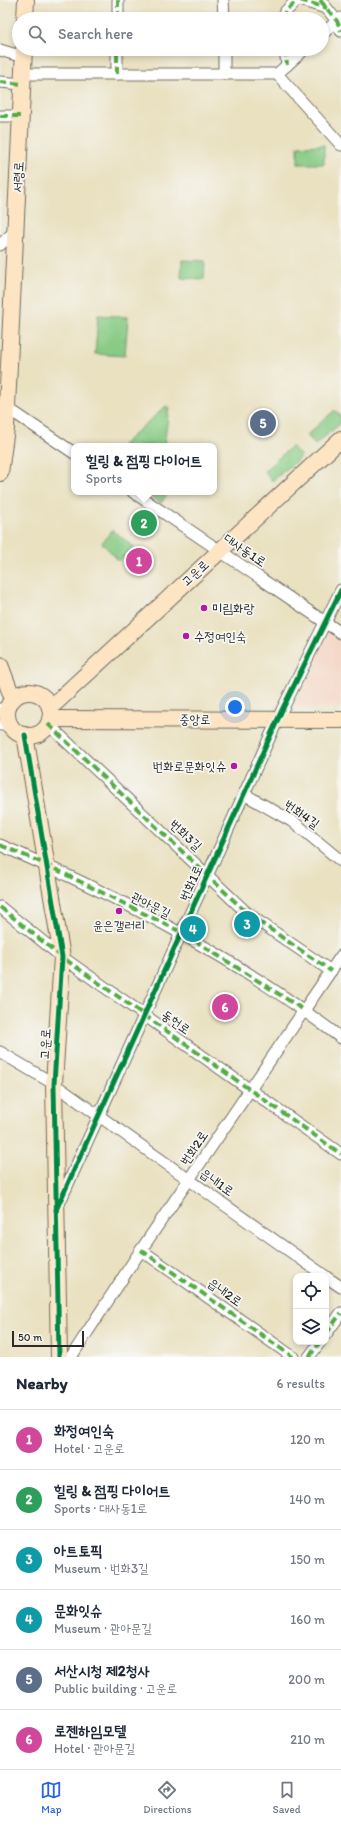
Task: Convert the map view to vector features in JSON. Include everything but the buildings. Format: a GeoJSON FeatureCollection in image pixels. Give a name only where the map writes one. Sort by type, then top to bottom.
{"type":"FeatureCollection","features":[{"type":"Feature","properties":{"kind":"street"},"geometry":{"type":"LineString","coordinates":[[25,12],[26,0]]}},
{"type":"Feature","properties":{"kind":"street"},"geometry":{"type":"LineString","coordinates":[[118,0],[118,12]]}},
{"type":"Feature","properties":{"kind":"street"},"geometry":{"type":"LineString","coordinates":[[224,0],[224,12]]}},
{"type":"Feature","properties":{"kind":"street"},"geometry":{"type":"LineString","coordinates":[[285,12],[297,0]]}},
{"type":"Feature","properties":{"kind":"street"},"geometry":{"type":"LineString","coordinates":[[300,0],[323,4],[340,23],[329,30]]}},
{"type":"Feature","properties":{"kind":"street"},"geometry":{"type":"LineString","coordinates":[[0,50],[12,52]]}},
{"type":"Feature","properties":{"kind":"street","name":"서령로"},"geometry":{"type":"LineString","coordinates":[[0,473],[3,405],[15,231],[24,56]]}},
{"type":"Feature","properties":{"kind":"street"},"geometry":{"type":"LineString","coordinates":[[117,56],[117,74]]}},
{"type":"Feature","properties":{"kind":"street"},"geometry":{"type":"LineString","coordinates":[[224,56],[224,74]]}},
{"type":"Feature","properties":{"kind":"street"},"geometry":{"type":"LineString","coordinates":[[286,56],[287,65]]}},
{"type":"Feature","properties":{"kind":"street"},"geometry":{"type":"LineString","coordinates":[[0,82],[22,79],[117,74],[276,74],[297,56]]}},
{"type":"Feature","properties":{"kind":"street"},"geometry":{"type":"LineString","coordinates":[[276,74],[341,144]]}},
{"type":"Feature","properties":{"kind":"street"},"geometry":{"type":"LineString","coordinates":[[0,116],[21,116]]}},
{"type":"Feature","properties":{"kind":"street"},"geometry":{"type":"LineString","coordinates":[[0,245],[15,231]]}},
{"type":"Feature","properties":{"kind":"street"},"geometry":{"type":"LineString","coordinates":[[3,405],[71,451]]}},
{"type":"Feature","properties":{"kind":"street","name":"고운로"},"geometry":{"type":"LineString","coordinates":[[59,1357],[54,1084],[62,957],[45,864],[25,735],[38,733],[49,717],[220,550],[341,439]]}},
{"type":"Feature","properties":{"kind":"street","name":"대사동1로"},"geometry":{"type":"LineString","coordinates":[[138,495],[341,633]]}},
{"type":"Feature","properties":{"kind":"street","name":"번화1로"},"geometry":{"type":"LineString","coordinates":[[56,1210],[278,719],[341,591]]}},
{"type":"Feature","properties":{"kind":"street"},"geometry":{"type":"LineString","coordinates":[[0,665],[6,714],[17,732],[25,735]]}},
{"type":"Feature","properties":{"kind":"street"},"geometry":{"type":"LineString","coordinates":[[6,714],[23,693],[33,692],[42,696],[49,717]]}},
{"type":"Feature","properties":{"kind":"street","name":"중앙로"},"geometry":{"type":"LineString","coordinates":[[49,717],[341,720]]}},
{"type":"Feature","properties":{"kind":"street","name":"번화3길"},"geometry":{"type":"LineString","coordinates":[[49,717],[248,914],[331,971]]}},
{"type":"Feature","properties":{"kind":"street","name":"번화4길"},"geometry":{"type":"LineString","coordinates":[[244,794],[295,823],[341,861]]}},
{"type":"Feature","properties":{"kind":"street","name":"관아문길"},"geometry":{"type":"LineString","coordinates":[[0,844],[45,864],[182,932],[304,1010],[341,1038]]}},
{"type":"Feature","properties":{"kind":"street","name":"동헌로"},"geometry":{"type":"LineString","coordinates":[[0,907],[62,957],[341,1154]]}},
{"type":"Feature","properties":{"kind":"street","name":"번화2로"},"geometry":{"type":"LineString","coordinates":[[71,1357],[141,1250],[341,956]]}},
{"type":"Feature","properties":{"kind":"street","name":"읍내1로"},"geometry":{"type":"LineString","coordinates":[[0,1052],[54,1084],[321,1273]]}},
{"type":"Feature","properties":{"kind":"street","name":"읍내2로"},"geometry":{"type":"LineString","coordinates":[[141,1250],[293,1357]]}},
{"type":"Feature","properties":{"kind":"street","name":"읍내1로"},"geometry":{"type":"LineString","coordinates":[[329,1279],[341,1288]]}},
{"type":"Feature","properties":{"kind":"street"},"geometry":{"type":"LineString","coordinates":[[329,1330],[341,1313]]}},
{"type":"Feature","properties":{"kind":"street"},"geometry":{"type":"LineString","coordinates":[[309,1357],[318,1345]]}},
{"type":"Feature","properties":{"kind":"shaded area"},"geometry":{"type":"Polygon","coordinates":[[[331,629],[341,636],[341,707],[287,709],[325,632],[331,629]]]}},
{"type":"Feature","properties":{"kind":"green space"},"geometry":{"type":"Polygon","coordinates":[[[324,145],[324,164],[298,164],[298,146],[324,145]]]}},
{"type":"Feature","properties":{"kind":"green space"},"geometry":{"type":"Polygon","coordinates":[[[182,260],[205,261],[204,279],[181,278],[182,260]]]}},
{"type":"Feature","properties":{"kind":"green space"},"geometry":{"type":"Polygon","coordinates":[[[98,315],[128,317],[125,356],[95,354],[98,315]]]}},
{"type":"Feature","properties":{"kind":"green space"},"geometry":{"type":"Polygon","coordinates":[[[166,406],[169,408],[164,443],[124,443],[166,406]]]}},
{"type":"Feature","properties":{"kind":"green space"},"geometry":{"type":"Polygon","coordinates":[[[335,410],[341,417],[341,423],[315,445],[307,435],[335,410]]]}},
{"type":"Feature","properties":{"kind":"green space"},"geometry":{"type":"Polygon","coordinates":[[[292,446],[301,457],[272,481],[264,471],[292,446]]]}},
{"type":"Feature","properties":{"kind":"green space"},"geometry":{"type":"Polygon","coordinates":[[[147,495],[167,495],[161,503],[147,495]]]}},
{"type":"Feature","properties":{"kind":"green space"},"geometry":{"type":"Polygon","coordinates":[[[112,530],[134,547],[119,561],[102,543],[112,530]]]}},
{"type":"Feature","properties":{"kind":"marked path"},"geometry":{"type":"LineString","coordinates":[[118,0],[118,12]]}},
{"type":"Feature","properties":{"kind":"marked path"},"geometry":{"type":"LineString","coordinates":[[285,12],[297,0]]}},
{"type":"Feature","properties":{"kind":"marked path"},"geometry":{"type":"LineString","coordinates":[[300,0],[327,8]]}},
{"type":"Feature","properties":{"kind":"marked path"},"geometry":{"type":"LineString","coordinates":[[320,0],[337,21],[341,31]]}},
{"type":"Feature","properties":{"kind":"marked path"},"geometry":{"type":"LineString","coordinates":[[117,56],[117,74]]}},
{"type":"Feature","properties":{"kind":"marked path"},"geometry":{"type":"LineString","coordinates":[[286,56],[287,65]]}},
{"type":"Feature","properties":{"kind":"marked path"},"geometry":{"type":"LineString","coordinates":[[0,82],[22,84]]}},
{"type":"Feature","properties":{"kind":"marked path"},"geometry":{"type":"LineString","coordinates":[[0,116],[21,116]]}},
{"type":"Feature","properties":{"kind":"marked path"},"geometry":{"type":"LineString","coordinates":[[48,724],[248,914],[331,971]]}},
{"type":"Feature","properties":{"kind":"marked path"},"geometry":{"type":"LineString","coordinates":[[0,845],[45,864],[181,932],[304,1010]]}},
{"type":"Feature","properties":{"kind":"marked path"},"geometry":{"type":"LineString","coordinates":[[0,907],[62,957],[341,1154]]}},
{"type":"Feature","properties":{"kind":"marked path"},"geometry":{"type":"LineString","coordinates":[[141,1250],[293,1357]]}},
{"type":"Feature","properties":{"kind":"marked path"},"geometry":{"type":"LineString","coordinates":[[329,1330],[341,1313]]}},
{"type":"Feature","properties":{"kind":"marked path"},"geometry":{"type":"LineString","coordinates":[[309,1357],[318,1345]]}},
{"type":"Feature","properties":{"kind":"cycle path"},"geometry":{"type":"LineString","coordinates":[[56,1210],[282,710],[341,590]]}},
{"type":"Feature","properties":{"kind":"cycle path"},"geometry":{"type":"LineString","coordinates":[[25,735],[62,957],[54,1084],[59,1357]]}},
{"type":"Feature","properties":{"kind":"place","name":"서산시청 제2청사"},"geometry":{"type":"Point","coordinates":[263,423]}},
{"type":"Feature","properties":{"kind":"place","name":"힐링 & 점핑 다이어트"},"geometry":{"type":"Point","coordinates":[144,523]}},
{"type":"Feature","properties":{"kind":"place","name":"화정여인숙"},"geometry":{"type":"Point","coordinates":[139,561]}},
{"type":"Feature","properties":{"kind":"place","name":"미림화랑"},"geometry":{"type":"Point","coordinates":[204,608]}},
{"type":"Feature","properties":{"kind":"place","name":"수정여인숙"},"geometry":{"type":"Point","coordinates":[186,636]}},
{"type":"Feature","properties":{"kind":"place","name":"번화로문화잇슈"},"geometry":{"type":"Point","coordinates":[234,766]}},
{"type":"Feature","properties":{"kind":"place","name":"윤은갤러리"},"geometry":{"type":"Point","coordinates":[119,911]}},
{"type":"Feature","properties":{"kind":"place","name":"아트토픽"},"geometry":{"type":"Point","coordinates":[247,924]}},
{"type":"Feature","properties":{"kind":"place","name":"문화잇슈"},"geometry":{"type":"Point","coordinates":[193,929]}},
{"type":"Feature","properties":{"kind":"place","name":"로젠하임모텔"},"geometry":{"type":"Point","coordinates":[225,1007]}}]}
